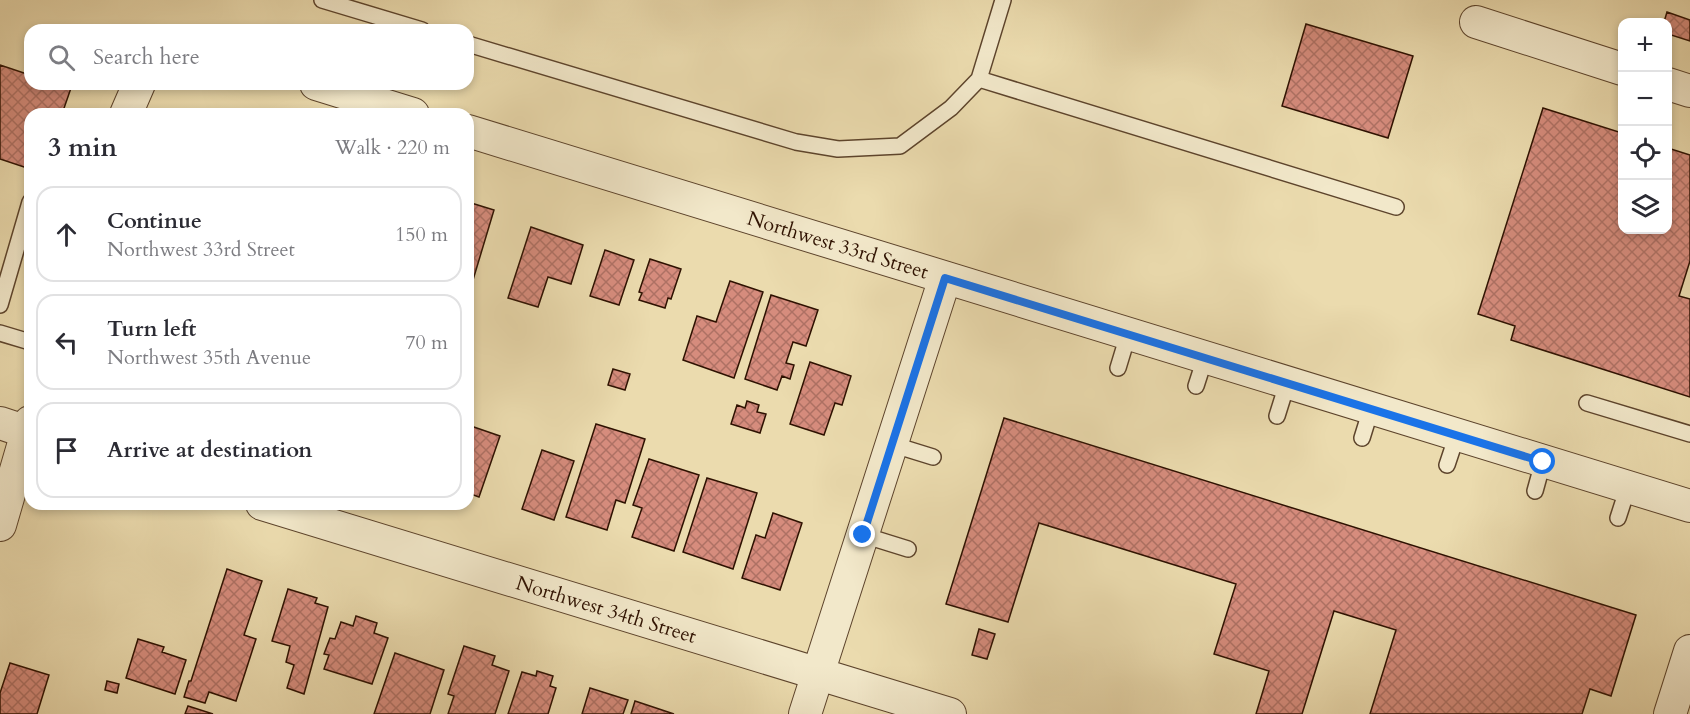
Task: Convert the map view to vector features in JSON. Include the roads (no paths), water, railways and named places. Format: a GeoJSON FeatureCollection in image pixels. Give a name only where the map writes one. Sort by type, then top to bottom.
{"type":"FeatureCollection","features":[{"type":"Feature","properties":{"kind":"street"},"geometry":{"type":"LineString","coordinates":[[1476,22],[1618,67]]}},
{"type":"Feature","properties":{"kind":"street"},"geometry":{"type":"LineString","coordinates":[[1672,85],[1690,91]]}},
{"type":"Feature","properties":{"kind":"street"},"geometry":{"type":"LineString","coordinates":[[129,108],[136,90]]}},
{"type":"Feature","properties":{"kind":"street"},"geometry":{"type":"LineString","coordinates":[[335,90],[394,108]]}},
{"type":"Feature","properties":{"kind":"street","name":"Northwest 33rd Street"},"geometry":{"type":"LineString","coordinates":[[474,133],[1128,335],[1201,372],[1287,384],[1366,424],[1457,435],[1539,476],[1628,487],[1690,506]]}},
{"type":"Feature","properties":{"kind":"street"},"geometry":{"type":"LineString","coordinates":[[805,714],[945,278]]}},
{"type":"Feature","properties":{"kind":"street"},"geometry":{"type":"LineString","coordinates":[[0,525],[22,428]]}},
{"type":"Feature","properties":{"kind":"street","name":"Northwest 34th Street"},"geometry":{"type":"LineString","coordinates":[[282,510],[950,714]]}},
{"type":"Feature","properties":{"kind":"street"},"geometry":{"type":"LineString","coordinates":[[1670,714],[1690,651]]}},
{"type":"Feature","properties":{"kind":"lane"},"geometry":{"type":"LineString","coordinates":[[322,0],[402,24]]}},
{"type":"Feature","properties":{"kind":"lane"},"geometry":{"type":"LineString","coordinates":[[474,46],[796,142],[838,149],[900,146],[951,108],[979,79],[1003,0]]}},
{"type":"Feature","properties":{"kind":"lane"},"geometry":{"type":"LineString","coordinates":[[979,79],[1396,207]]}},
{"type":"Feature","properties":{"kind":"lane"},"geometry":{"type":"LineString","coordinates":[[0,305],[24,223]]}},
{"type":"Feature","properties":{"kind":"lane"},"geometry":{"type":"LineString","coordinates":[[0,333],[24,340]]}},
{"type":"Feature","properties":{"kind":"lane"},"geometry":{"type":"LineString","coordinates":[[1118,368],[1128,335]]}},
{"type":"Feature","properties":{"kind":"lane"},"geometry":{"type":"LineString","coordinates":[[1277,416],[1287,384]]}},
{"type":"Feature","properties":{"kind":"lane"},"geometry":{"type":"LineString","coordinates":[[1587,403],[1690,434]]}},
{"type":"Feature","properties":{"kind":"lane"},"geometry":{"type":"LineString","coordinates":[[1447,465],[1457,435]]}},
{"type":"Feature","properties":{"kind":"lane"},"geometry":{"type":"LineString","coordinates":[[891,444],[933,457]]}},
{"type":"Feature","properties":{"kind":"lane"},"geometry":{"type":"LineString","coordinates":[[1618,518],[1628,487]]}},
{"type":"Feature","properties":{"kind":"lane"},"geometry":{"type":"LineString","coordinates":[[863,535],[908,549]]}}]}
